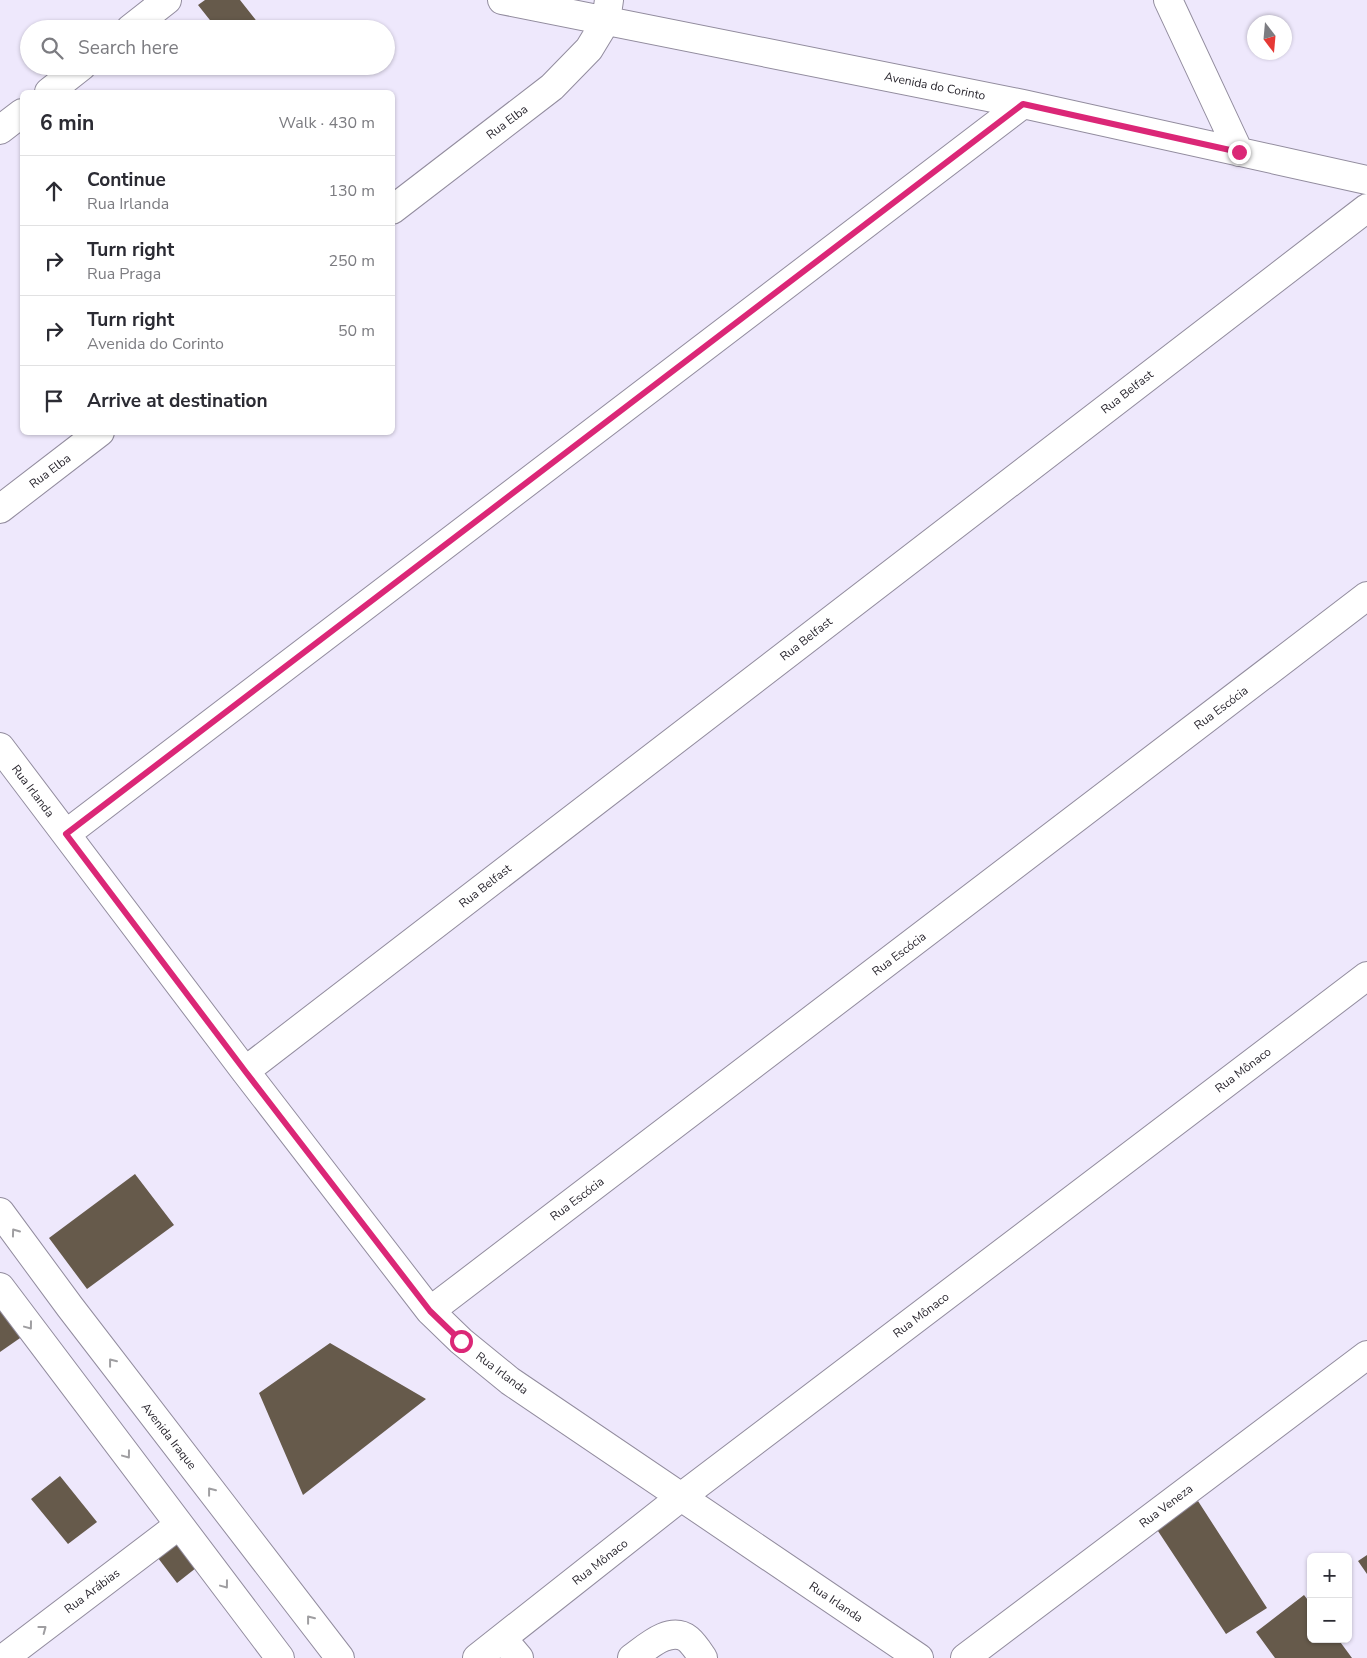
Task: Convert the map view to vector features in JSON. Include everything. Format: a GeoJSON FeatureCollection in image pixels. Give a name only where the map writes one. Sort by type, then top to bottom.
{"type":"FeatureCollection","features":[{"type":"Feature","properties":{"kind":"street"},"geometry":{"type":"LineString","coordinates":[[141,20],[167,0]]}},
{"type":"Feature","properties":{"kind":"street","name":"Avenida do Corinto"},"geometry":{"type":"LineString","coordinates":[[502,0],[608,10],[1367,180]]}},
{"type":"Feature","properties":{"kind":"street"},"geometry":{"type":"LineString","coordinates":[[1168,0],[1239,152]]}},
{"type":"Feature","properties":{"kind":"street","name":"Rua Elba"},"geometry":{"type":"LineString","coordinates":[[395,208],[552,87],[589,49],[608,10]]}},
{"type":"Feature","properties":{"kind":"street"},"geometry":{"type":"LineString","coordinates":[[51,90],[70,75]]}},
{"type":"Feature","properties":{"kind":"street"},"geometry":{"type":"LineString","coordinates":[[66,834],[1023,104]]}},
{"type":"Feature","properties":{"kind":"street"},"geometry":{"type":"LineString","coordinates":[[0,130],[20,115]]}},
{"type":"Feature","properties":{"kind":"street","name":"Rua Belfast"},"geometry":{"type":"LineString","coordinates":[[245,1071],[1367,208]]}},
{"type":"Feature","properties":{"kind":"street","name":"Rua Elba"},"geometry":{"type":"LineString","coordinates":[[0,509],[96,435]]}},
{"type":"Feature","properties":{"kind":"street","name":"Rua Escócia"},"geometry":{"type":"LineString","coordinates":[[430,1311],[1367,596]]}},
{"type":"Feature","properties":{"kind":"street","name":"Rua Irlanda"},"geometry":{"type":"LineString","coordinates":[[0,746],[245,1071],[430,1311],[461,1341],[510,1380],[919,1658]]}},
{"type":"Feature","properties":{"kind":"street","name":"Rua Mônaco"},"geometry":{"type":"LineString","coordinates":[[477,1658],[511,1648],[681,1497],[1367,976]]}},
{"type":"Feature","properties":{"kind":"street","name":"Avenida Iraque"},"geometry":{"type":"LineString","coordinates":[[0,1212],[340,1658]]}},
{"type":"Feature","properties":{"kind":"street"},"geometry":{"type":"LineString","coordinates":[[0,1287],[280,1658]]}},
{"type":"Feature","properties":{"kind":"street","name":"Rua Veneza"},"geometry":{"type":"LineString","coordinates":[[965,1658],[1367,1355]]}},
{"type":"Feature","properties":{"kind":"street","name":"Rua Arábias"},"geometry":{"type":"LineString","coordinates":[[4,1658],[179,1525]]}},
{"type":"Feature","properties":{"kind":"street"},"geometry":{"type":"LineString","coordinates":[[632,1658],[662,1638],[671,1635],[680,1635],[688,1639],[703,1658]]}},
{"type":"Feature","properties":{"kind":"building"},"geometry":{"type":"Polygon","coordinates":[[[205,0],[240,0],[256,20],[210,20],[198,5],[205,0]]]}},
{"type":"Feature","properties":{"kind":"building"},"geometry":{"type":"Polygon","coordinates":[[[135,1174],[174,1225],[87,1289],[49,1238],[135,1174]]]}},
{"type":"Feature","properties":{"kind":"building"},"geometry":{"type":"Polygon","coordinates":[[[0,1303],[23,1336],[0,1352],[0,1303]]]}},
{"type":"Feature","properties":{"kind":"building"},"geometry":{"type":"Polygon","coordinates":[[[330,1343],[426,1399],[303,1495],[259,1393],[330,1343]]]}},
{"type":"Feature","properties":{"kind":"building"},"geometry":{"type":"Polygon","coordinates":[[[60,1476],[97,1522],[68,1544],[31,1499],[60,1476]]]}},
{"type":"Feature","properties":{"kind":"building"},"geometry":{"type":"Polygon","coordinates":[[[1198,1501],[1267,1608],[1226,1634],[1156,1528],[1198,1501]]]}},
{"type":"Feature","properties":{"kind":"building"},"geometry":{"type":"Polygon","coordinates":[[[181,1539],[201,1564],[177,1583],[158,1558],[181,1539]]]}},
{"type":"Feature","properties":{"kind":"building"},"geometry":{"type":"Polygon","coordinates":[[[1367,1555],[1367,1574],[1358,1561],[1367,1555]]]}},
{"type":"Feature","properties":{"kind":"building"},"geometry":{"type":"Polygon","coordinates":[[[1304,1595],[1307,1599],[1307,1643],[1341,1643],[1352,1658],[1275,1658],[1256,1632],[1304,1595]]]}},
{"type":"Feature","properties":{"kind":"route"},"geometry":{"type":"LineString","coordinates":[[461,1341],[430,1311],[66,834],[1023,104],[1239,152]]}}]}
